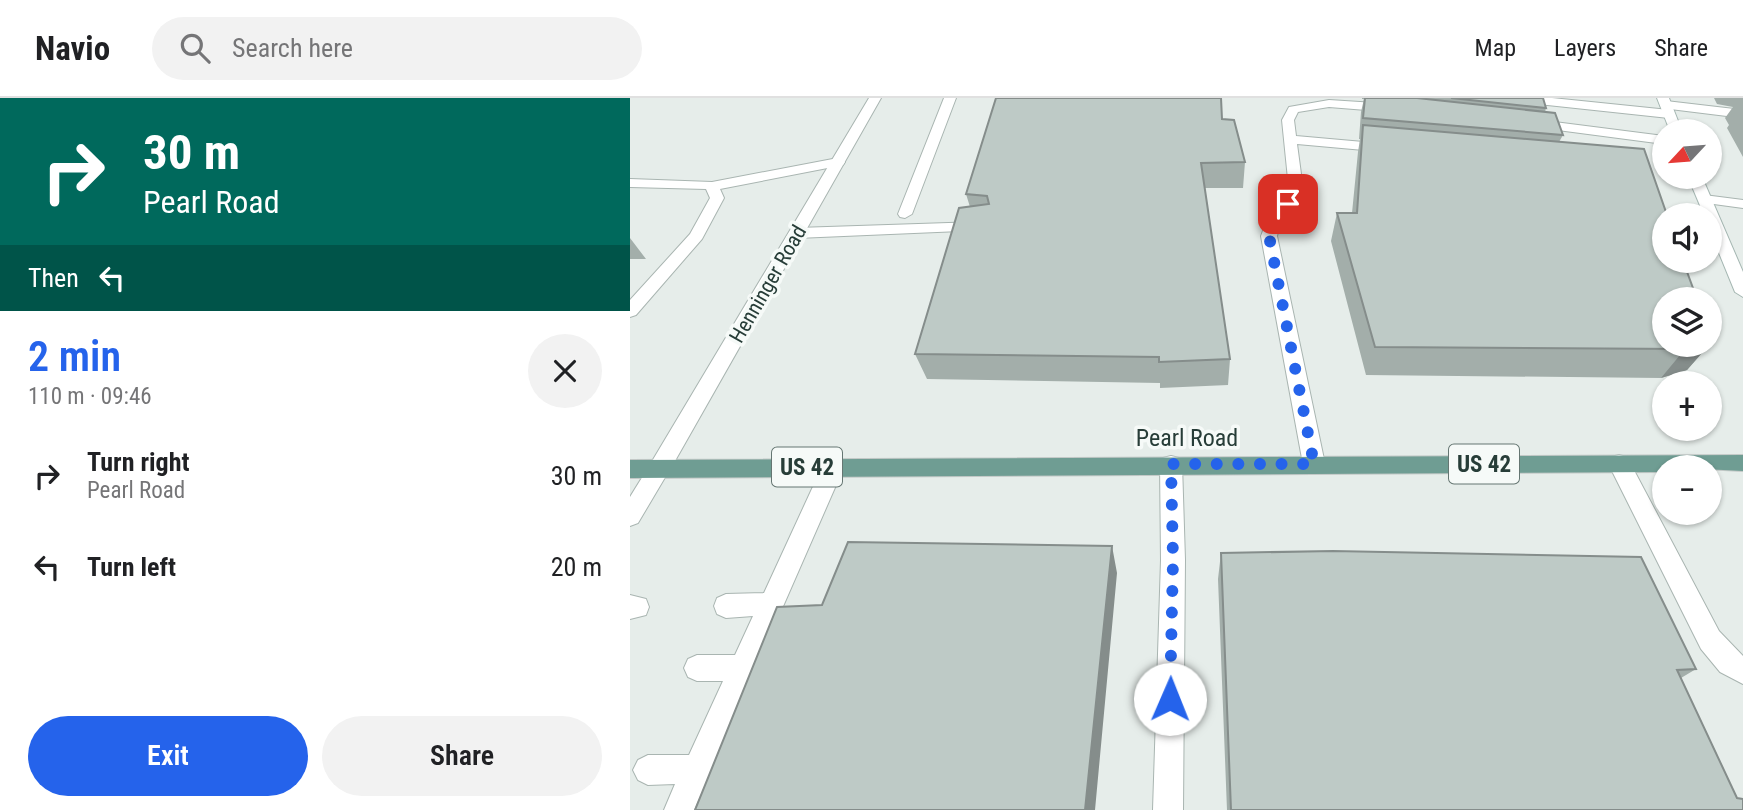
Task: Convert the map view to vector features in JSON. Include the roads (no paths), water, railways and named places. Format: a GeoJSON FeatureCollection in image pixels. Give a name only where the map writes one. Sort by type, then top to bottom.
{"type":"FeatureCollection","features":[{"type":"Feature","properties":{"kind":"main road","name":"Pearl Road"},"geometry":{"type":"LineString","coordinates":[[630,469],[1743,463]]}},
{"type":"Feature","properties":{"kind":"street","name":"Henninger Road"},"geometry":{"type":"LineString","coordinates":[[630,516],[875,98]]}},
{"type":"Feature","properties":{"kind":"street"},"geometry":{"type":"LineString","coordinates":[[905,214],[950,98]]}},
{"type":"Feature","properties":{"kind":"street"},"geometry":{"type":"LineString","coordinates":[[1519,98],[1666,106],[1743,114]]}},
{"type":"Feature","properties":{"kind":"street"},"geometry":{"type":"LineString","coordinates":[[1314,464],[1269,236],[1274,220],[1296,189],[1288,120],[1293,110],[1309,103],[1327,102],[1407,110]]}},
{"type":"Feature","properties":{"kind":"street"},"geometry":{"type":"LineString","coordinates":[[1514,121],[1582,134],[1652,139]]}},
{"type":"Feature","properties":{"kind":"street"},"geometry":{"type":"LineString","coordinates":[[1290,139],[1400,150]]}},
{"type":"Feature","properties":{"kind":"street"},"geometry":{"type":"LineString","coordinates":[[630,183],[712,186],[838,162]]}},
{"type":"Feature","properties":{"kind":"street"},"geometry":{"type":"LineString","coordinates":[[630,312],[697,236],[717,198],[712,186]]}},
{"type":"Feature","properties":{"kind":"street"},"geometry":{"type":"LineString","coordinates":[[1700,189],[1743,292]]}},
{"type":"Feature","properties":{"kind":"street"},"geometry":{"type":"LineString","coordinates":[[1704,199],[1743,204]]}},
{"type":"Feature","properties":{"kind":"street"},"geometry":{"type":"LineString","coordinates":[[797,233],[988,226]]}},
{"type":"Feature","properties":{"kind":"street"},"geometry":{"type":"LineString","coordinates":[[1619,463],[1710,640],[1729,663],[1743,671]]}},
{"type":"Feature","properties":{"kind":"street"},"geometry":{"type":"LineString","coordinates":[[1168,810],[1173,560],[1171,464]]}},
{"type":"Feature","properties":{"kind":"street"},"geometry":{"type":"LineString","coordinates":[[679,810],[833,467]]}},
{"type":"Feature","properties":{"kind":"street"},"geometry":{"type":"LineString","coordinates":[[726,606],[772,604]]}},
{"type":"Feature","properties":{"kind":"street"},"geometry":{"type":"LineString","coordinates":[[697,668],[742,668]]}},
{"type":"Feature","properties":{"kind":"street"},"geometry":{"type":"LineString","coordinates":[[648,770],[697,769]]}}]}
